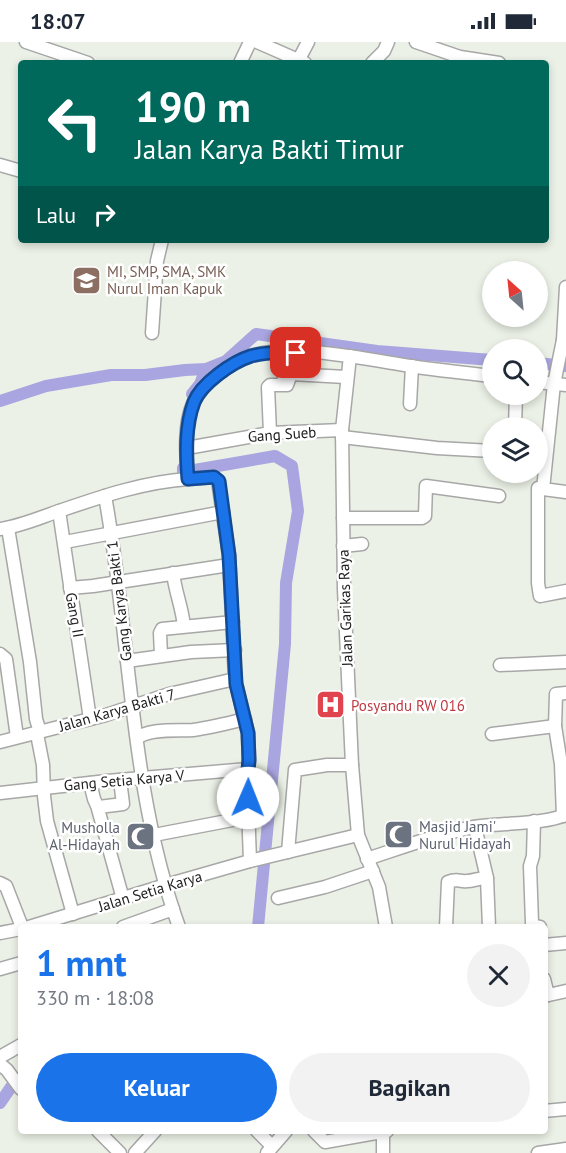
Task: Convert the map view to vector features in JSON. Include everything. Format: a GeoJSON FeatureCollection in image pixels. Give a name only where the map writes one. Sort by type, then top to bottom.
{"type":"FeatureCollection","features":[{"type":"Feature","properties":{"kind":"street"},"geometry":{"type":"LineString","coordinates":[[26,42],[56,46],[82,60]]}},
{"type":"Feature","properties":{"kind":"street"},"geometry":{"type":"LineString","coordinates":[[241,60],[250,42]]}},
{"type":"Feature","properties":{"kind":"street"},"geometry":{"type":"LineString","coordinates":[[257,42],[296,60]]}},
{"type":"Feature","properties":{"kind":"street"},"geometry":{"type":"LineString","coordinates":[[301,60],[308,42]]}},
{"type":"Feature","properties":{"kind":"street"},"geometry":{"type":"LineString","coordinates":[[416,42],[460,57],[480,60]]}},
{"type":"Feature","properties":{"kind":"street"},"geometry":{"type":"LineString","coordinates":[[374,60],[384,43]]}},
{"type":"Feature","properties":{"kind":"street"},"geometry":{"type":"LineString","coordinates":[[0,165],[18,170]]}},
{"type":"Feature","properties":{"kind":"street"},"geometry":{"type":"LineString","coordinates":[[152,333],[157,261],[161,243]]}},
{"type":"Feature","properties":{"kind":"street"},"geometry":{"type":"LineString","coordinates":[[548,424],[559,381],[566,286]]}},
{"type":"Feature","properties":{"kind":"street"},"geometry":{"type":"LineString","coordinates":[[187,473],[187,428],[195,399],[210,381],[227,368],[249,357],[272,352],[350,356],[482,375]]}},
{"type":"Feature","properties":{"kind":"street"},"geometry":{"type":"LineString","coordinates":[[283,352],[284,385]]}},
{"type":"Feature","properties":{"kind":"street","name":"Jalan Garikas Raya"},"geometry":{"type":"LineString","coordinates":[[350,356],[346,376],[342,433],[343,546],[347,589],[352,765],[358,835],[380,887],[386,924]]}},
{"type":"Feature","properties":{"kind":"street"},"geometry":{"type":"LineString","coordinates":[[410,404],[412,366]]}},
{"type":"Feature","properties":{"kind":"street"},"geometry":{"type":"LineString","coordinates":[[270,433],[268,387],[271,384],[288,383],[291,374],[346,376]]}},
{"type":"Feature","properties":{"kind":"street","name":"Gang Sueb"},"geometry":{"type":"LineString","coordinates":[[187,448],[270,433],[342,433],[437,448],[482,450]]}},
{"type":"Feature","properties":{"kind":"street"},"geometry":{"type":"LineString","coordinates":[[73,914],[47,821],[43,765],[30,662],[4,528],[22,525],[105,496],[187,473],[216,478],[219,481],[230,565],[236,679],[248,733],[247,780],[251,861]]}},
{"type":"Feature","properties":{"kind":"street"},"geometry":{"type":"LineString","coordinates":[[543,483],[543,489],[566,492]]}},
{"type":"Feature","properties":{"kind":"street"},"geometry":{"type":"LineString","coordinates":[[343,518],[422,518],[425,516],[426,486],[499,496]]}},
{"type":"Feature","properties":{"kind":"street"},"geometry":{"type":"LineString","coordinates":[[538,488],[540,596],[566,591]]}},
{"type":"Feature","properties":{"kind":"street","name":"Gang Karya Bakti 1"},"geometry":{"type":"LineString","coordinates":[[105,496],[119,582],[131,707],[143,778],[154,835],[178,924]]}},
{"type":"Feature","properties":{"kind":"street","name":"Gang II"},"geometry":{"type":"LineString","coordinates":[[59,511],[90,719]]}},
{"type":"Feature","properties":{"kind":"street"},"geometry":{"type":"LineString","coordinates":[[65,542],[223,512]]}},
{"type":"Feature","properties":{"kind":"street"},"geometry":{"type":"LineString","coordinates":[[343,546],[362,544]]}},
{"type":"Feature","properties":{"kind":"street"},"geometry":{"type":"LineString","coordinates":[[70,588],[230,565]]}},
{"type":"Feature","properties":{"kind":"street"},"geometry":{"type":"LineString","coordinates":[[173,573],[175,591],[179,596],[183,612],[184,626]]}},
{"type":"Feature","properties":{"kind":"street"},"geometry":{"type":"LineString","coordinates":[[161,655],[161,630],[233,622]]}},
{"type":"Feature","properties":{"kind":"street"},"geometry":{"type":"LineString","coordinates":[[127,661],[161,655],[235,650]]}},
{"type":"Feature","properties":{"kind":"street"},"geometry":{"type":"LineString","coordinates":[[0,654],[6,659],[17,737]]}},
{"type":"Feature","properties":{"kind":"street"},"geometry":{"type":"LineString","coordinates":[[500,665],[566,662]]}},
{"type":"Feature","properties":{"kind":"street","name":"Jalan Karya Bakti 7"},"geometry":{"type":"LineString","coordinates":[[0,742],[90,719],[169,694],[236,679]]}},
{"type":"Feature","properties":{"kind":"street"},"geometry":{"type":"LineString","coordinates":[[367,859],[475,827],[534,821],[565,815],[563,764],[555,726],[561,694]]}},
{"type":"Feature","properties":{"kind":"street"},"geometry":{"type":"LineString","coordinates":[[137,739],[140,735],[150,733],[192,730],[245,719]]}},
{"type":"Feature","properties":{"kind":"street"},"geometry":{"type":"LineString","coordinates":[[492,734],[555,726]]}},
{"type":"Feature","properties":{"kind":"street"},"geometry":{"type":"LineString","coordinates":[[288,852],[295,770],[327,765],[352,765]]}},
{"type":"Feature","properties":{"kind":"street","name":"Gang Setia Karya V"},"geometry":{"type":"LineString","coordinates":[[0,793],[248,769]]}},
{"type":"Feature","properties":{"kind":"street"},"geometry":{"type":"LineString","coordinates":[[98,808],[123,804],[120,780]]}},
{"type":"Feature","properties":{"kind":"street"},"geometry":{"type":"LineString","coordinates":[[90,783],[123,899]]}},
{"type":"Feature","properties":{"kind":"street"},"geometry":{"type":"LineString","coordinates":[[154,835],[248,817]]}},
{"type":"Feature","properties":{"kind":"street"},"geometry":{"type":"LineString","coordinates":[[533,924],[530,866],[534,821]]}},
{"type":"Feature","properties":{"kind":"street"},"geometry":{"type":"LineString","coordinates":[[475,827],[487,878],[489,924]]}},
{"type":"Feature","properties":{"kind":"street","name":"Jalan Setia Karya"},"geometry":{"type":"LineString","coordinates":[[39,924],[251,861],[358,835]]}},
{"type":"Feature","properties":{"kind":"street"},"geometry":{"type":"LineString","coordinates":[[278,898],[325,887],[373,871]]}},
{"type":"Feature","properties":{"kind":"street"},"geometry":{"type":"LineString","coordinates":[[446,924],[447,883],[458,879],[466,881],[487,878]]}},
{"type":"Feature","properties":{"kind":"street"},"geometry":{"type":"LineString","coordinates":[[0,883],[6,886],[20,924]]}},
{"type":"Feature","properties":{"kind":"street"},"geometry":{"type":"LineString","coordinates":[[131,924],[172,909]]}},
{"type":"Feature","properties":{"kind":"street"},"geometry":{"type":"LineString","coordinates":[[0,933],[18,929]]}},
{"type":"Feature","properties":{"kind":"street"},"geometry":{"type":"LineString","coordinates":[[548,945],[566,943]]}},
{"type":"Feature","properties":{"kind":"street"},"geometry":{"type":"LineString","coordinates":[[0,969],[18,968]]}},
{"type":"Feature","properties":{"kind":"street"},"geometry":{"type":"LineString","coordinates":[[548,996],[566,991]]}},
{"type":"Feature","properties":{"kind":"street"},"geometry":{"type":"LineString","coordinates":[[0,1057],[18,1047]]}},
{"type":"Feature","properties":{"kind":"street"},"geometry":{"type":"LineString","coordinates":[[0,1064],[18,1085]]}},
{"type":"Feature","properties":{"kind":"street"},"geometry":{"type":"LineString","coordinates":[[548,1111],[566,1109]]}},
{"type":"Feature","properties":{"kind":"street"},"geometry":{"type":"LineString","coordinates":[[101,1134],[120,1153]]}},
{"type":"Feature","properties":{"kind":"street"},"geometry":{"type":"LineString","coordinates":[[135,1153],[152,1134]]}},
{"type":"Feature","properties":{"kind":"street"},"geometry":{"type":"LineString","coordinates":[[258,1134],[269,1150],[283,1134]]}},
{"type":"Feature","properties":{"kind":"street"},"geometry":{"type":"LineString","coordinates":[[317,1134],[325,1142],[366,1134]]}},
{"type":"Feature","properties":{"kind":"street"},"geometry":{"type":"LineString","coordinates":[[382,1134],[383,1153]]}},
{"type":"Feature","properties":{"kind":"street"},"geometry":{"type":"LineString","coordinates":[[538,1153],[566,1149]]}},
{"type":"Feature","properties":{"kind":"waterway"},"geometry":{"type":"LineString","coordinates":[[0,401],[46,386],[111,375],[145,375],[206,369],[226,361],[256,334],[377,351],[482,359]]}},
{"type":"Feature","properties":{"kind":"waterway"},"geometry":{"type":"LineString","coordinates":[[548,364],[566,366]]}},
{"type":"Feature","properties":{"kind":"waterway"},"geometry":{"type":"LineString","coordinates":[[192,394],[200,384],[206,369]]}},
{"type":"Feature","properties":{"kind":"waterway"},"geometry":{"type":"LineString","coordinates":[[183,468],[183,472],[275,456],[292,466],[298,511],[286,583],[285,644],[258,924]]}},
{"type":"Feature","properties":{"kind":"waterway"},"geometry":{"type":"LineString","coordinates":[[0,1103],[11,1087],[18,1083]]}},
{"type":"Feature","properties":{"kind":"place","name":"MI, SMP, SMA, SMK Nurul Iman Kapuk"},"geometry":{"type":"Point","coordinates":[86,280]}},
{"type":"Feature","properties":{"kind":"place","name":"Posyandu RW 016"},"geometry":{"type":"Point","coordinates":[330,705]}},
{"type":"Feature","properties":{"kind":"place","name":"Masjid Jami' Nurul Hidayah"},"geometry":{"type":"Point","coordinates":[398,835]}},
{"type":"Feature","properties":{"kind":"place","name":"Musholla Al-Hidayah"},"geometry":{"type":"Point","coordinates":[141,836]}},
{"type":"Feature","properties":{"kind":"route"},"geometry":{"type":"LineString","coordinates":[[248,798],[248,733],[236,684],[229,555],[219,481],[214,477],[188,479],[187,428],[195,399],[210,381],[227,368],[249,357],[272,352],[296,353]]}}]}
